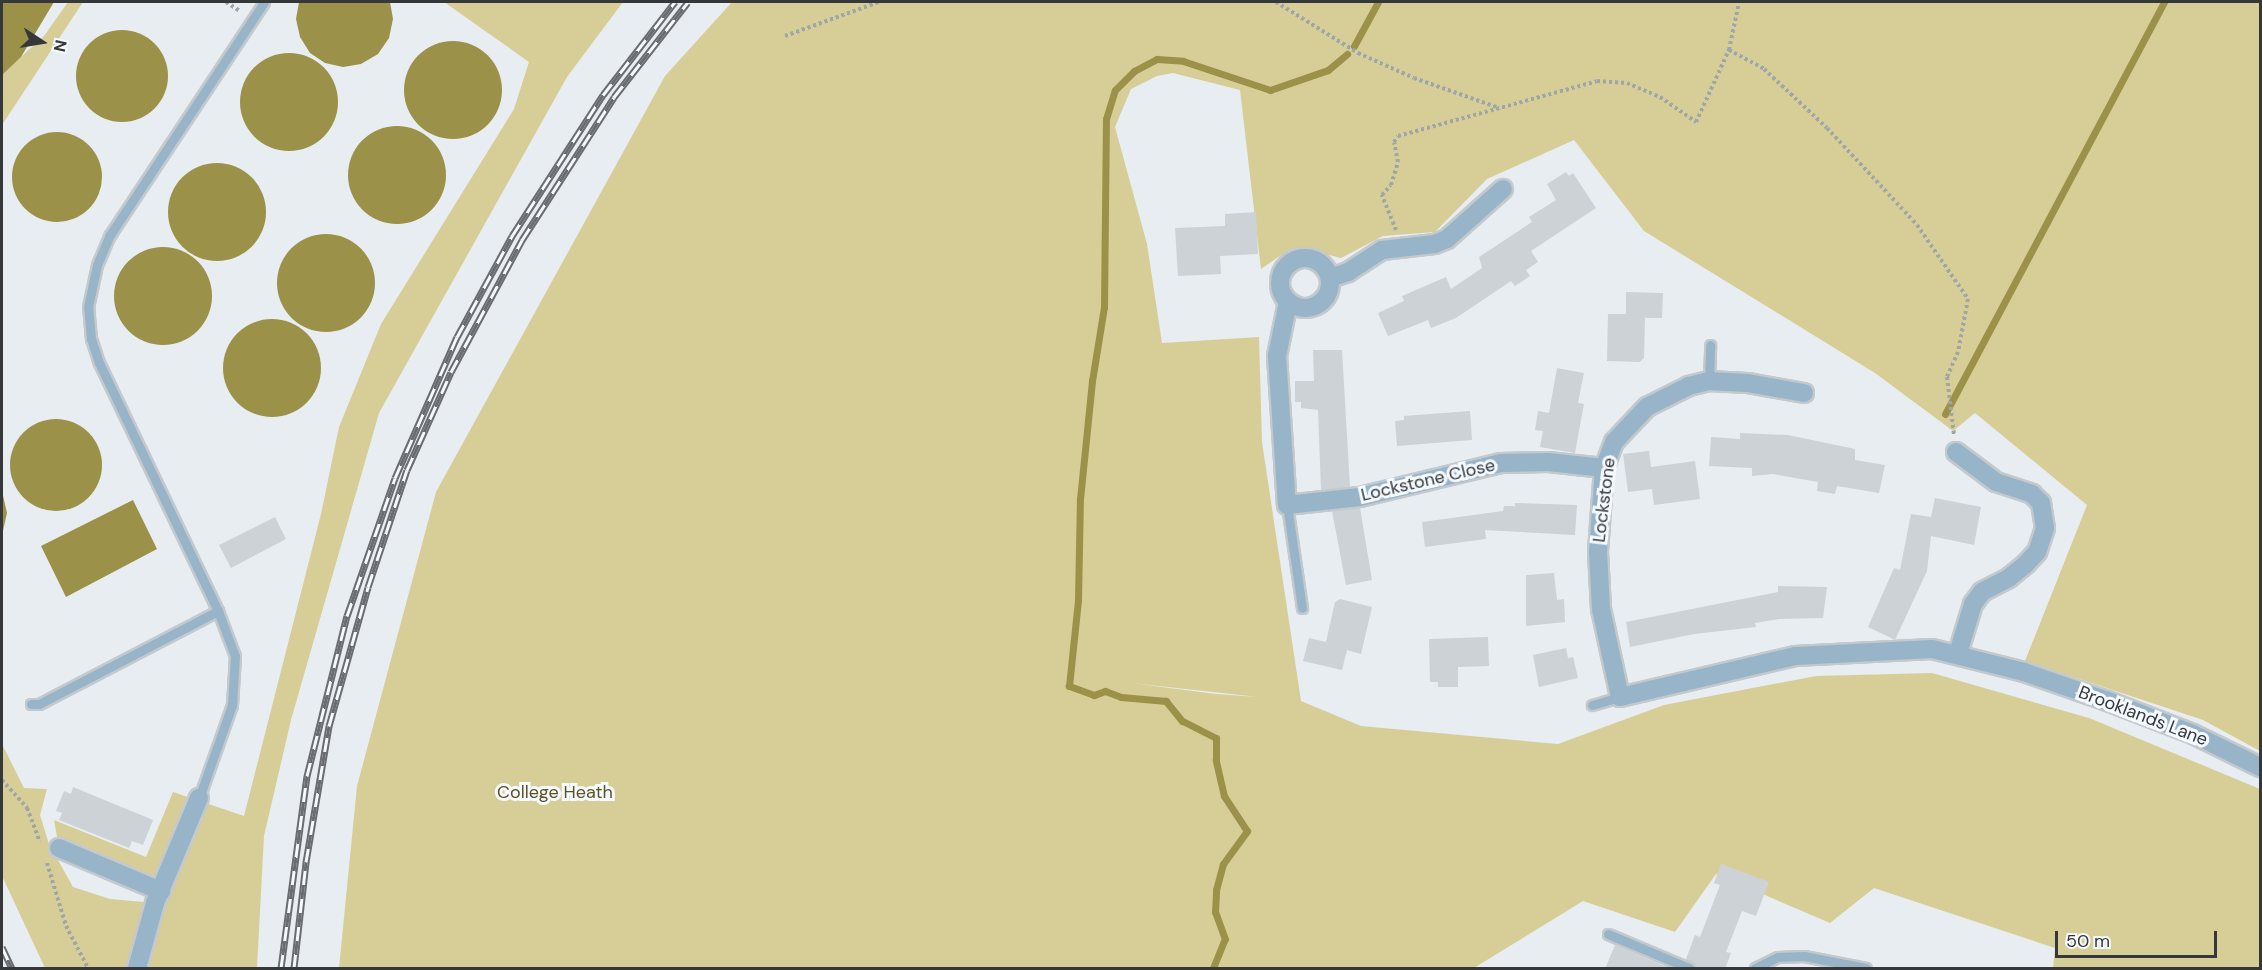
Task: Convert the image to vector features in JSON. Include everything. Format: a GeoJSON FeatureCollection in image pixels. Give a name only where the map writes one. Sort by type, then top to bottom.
{"type":"FeatureCollection","features":[{"type":"Feature","properties":{"kind":"street"},"geometry":{"type":"LineString","coordinates":[[1330,278],[1348,272],[1382,250],[1400,245],[1428,246],[1447,239],[1503,189]]}},
{"type":"Feature","properties":{"kind":"street"},"geometry":{"type":"LineString","coordinates":[[1287,505],[1277,356],[1288,302],[1281,278],[1297,259],[1314,260],[1330,278],[1328,294],[1317,306],[1302,309],[1288,302]]}},
{"type":"Feature","properties":{"kind":"street","name":"Lockstone"},"geometry":{"type":"LineString","coordinates":[[1620,697],[1601,609],[1598,552],[1604,468],[1614,442],[1647,407],[1668,393],[1709,381],[1747,383],[1804,393]]}},
{"type":"Feature","properties":{"kind":"street"},"geometry":{"type":"LineString","coordinates":[[1620,697],[1795,656],[1860,650],[1932,649],[1958,653],[1973,604],[1982,592],[2009,578],[2026,564],[2037,552],[2045,528],[2041,503],[2031,494],[1996,482],[1956,452]]}},
{"type":"Feature","properties":{"kind":"street","name":"Lockstone Close"},"geometry":{"type":"LineString","coordinates":[[1287,505],[1360,497],[1501,463],[1548,462],[1604,468]]}},
{"type":"Feature","properties":{"kind":"street","name":"Brooklands Lane"},"geometry":{"type":"LineString","coordinates":[[1958,653],[2024,672],[2193,734],[2260,767]]}},
{"type":"Feature","properties":{"kind":"street"},"geometry":{"type":"LineString","coordinates":[[138,969],[161,891],[199,798]]}},
{"type":"Feature","properties":{"kind":"street"},"geometry":{"type":"LineString","coordinates":[[59,848],[161,891]]}},
{"type":"Feature","properties":{"kind":"lane"},"geometry":{"type":"LineString","coordinates":[[199,798],[229,715],[236,682],[235,656],[218,611],[107,383],[90,339],[88,307],[97,265],[110,235],[264,2]]}},
{"type":"Feature","properties":{"kind":"lane"},"geometry":{"type":"LineString","coordinates":[[1709,381],[1710,345]]}},
{"type":"Feature","properties":{"kind":"lane"},"geometry":{"type":"LineString","coordinates":[[1287,505],[1302,608]]}},
{"type":"Feature","properties":{"kind":"lane"},"geometry":{"type":"LineString","coordinates":[[31,704],[39,704],[218,611]]}},
{"type":"Feature","properties":{"kind":"lane"},"geometry":{"type":"LineString","coordinates":[[1592,705],[1620,697]]}},
{"type":"Feature","properties":{"kind":"lane"},"geometry":{"type":"LineString","coordinates":[[1608,934],[1689,969]]}},
{"type":"Feature","properties":{"kind":"lane"},"geometry":{"type":"LineString","coordinates":[[1755,969],[1778,957],[1804,956],[1866,969]]}},
{"type":"Feature","properties":{"kind":"path"},"geometry":{"type":"LineString","coordinates":[[785,36],[879,2]]}},
{"type":"Feature","properties":{"kind":"path"},"geometry":{"type":"LineString","coordinates":[[1276,2],[1358,53],[1414,78],[1500,108]]}},
{"type":"Feature","properties":{"kind":"path"},"geometry":{"type":"LineString","coordinates":[[1400,245],[1382,195],[1391,184],[1398,162],[1394,142],[1398,136],[1597,81],[1626,83],[1660,98],[1696,122],[1729,50],[1739,2]]}},
{"type":"Feature","properties":{"kind":"path"},"geometry":{"type":"LineString","coordinates":[[1729,50],[1764,69],[1827,128],[1917,225],[1968,299],[1958,352],[1947,376],[1952,418]]}},
{"type":"Feature","properties":{"kind":"path"},"geometry":{"type":"LineString","coordinates":[[2,780],[13,790],[33,819],[66,926],[88,969]]}},
{"type":"Feature","properties":{"kind":"green space"},"geometry":{"type":"Polygon","coordinates":[[[68,2],[83,2],[2,125],[2,74],[44,36],[68,2]]]}},
{"type":"Feature","properties":{"kind":"green space"},"geometry":{"type":"Polygon","coordinates":[[[444,2],[623,2],[567,77],[379,413],[291,720],[264,836],[257,968],[45,968],[2,876],[2,744],[24,788],[47,789],[40,815],[49,844],[73,887],[110,899],[155,903],[160,891],[59,848],[54,820],[146,857],[173,792],[244,816],[321,514],[339,427],[381,324],[514,109],[529,62],[444,2]]]}},
{"type":"Feature","properties":{"kind":"green space","name":"College Heath"},"geometry":{"type":"Polygon","coordinates":[[[732,2],[2260,2],[2260,751],[2203,720],[2025,661],[2087,505],[1975,413],[1953,431],[1875,373],[1644,231],[1574,140],[1487,179],[1435,232],[1383,236],[1341,258],[1313,251],[1284,253],[1261,269],[1240,90],[1173,73],[1157,76],[1131,89],[1115,127],[1147,244],[1162,343],[1259,337],[1262,442],[1301,701],[1361,726],[1558,744],[1664,705],[1816,676],[1932,673],[2089,718],[2260,789],[2260,968],[2053,968],[2055,948],[1874,888],[1830,923],[1716,874],[1675,932],[1583,901],[1474,968],[339,968],[357,786],[436,492],[665,76],[732,2]],[[1131,683],[1216,694],[1258,697],[1131,683]]]}},
{"type":"Feature","properties":{"kind":"shaded area"},"geometry":{"type":"Polygon","coordinates":[[[2,2],[54,2],[21,57],[2,75],[2,2]]]}},
{"type":"Feature","properties":{"kind":"shaded area"},"geometry":{"type":"Polygon","coordinates":[[[299,2],[390,2],[393,19],[389,38],[378,54],[361,64],[343,67],[325,63],[310,53],[300,37],[296,19],[299,2]]]}},
{"type":"Feature","properties":{"kind":"shaded area"},"geometry":{"type":"Polygon","coordinates":[[[113,30],[131,30],[148,37],[161,50],[168,67],[168,85],[161,102],[148,115],[131,122],[113,122],[96,115],[83,102],[76,85],[76,67],[83,50],[96,37],[113,30]]]}},
{"type":"Feature","properties":{"kind":"shaded area"},"geometry":{"type":"Polygon","coordinates":[[[453,41],[472,45],[487,56],[498,71],[502,90],[498,109],[487,124],[472,135],[453,139],[434,135],[419,124],[408,109],[404,90],[408,71],[419,56],[434,45],[453,41]]]}},
{"type":"Feature","properties":{"kind":"shaded area"},"geometry":{"type":"Polygon","coordinates":[[[289,53],[308,57],[323,68],[334,83],[338,102],[334,121],[323,136],[308,147],[289,151],[270,147],[255,136],[244,121],[240,102],[244,83],[255,68],[270,57],[289,53]]]}},
{"type":"Feature","properties":{"kind":"shaded area"},"geometry":{"type":"Polygon","coordinates":[[[397,126],[416,130],[431,141],[442,156],[446,175],[442,194],[431,209],[416,220],[397,224],[378,220],[363,209],[352,194],[348,175],[352,156],[363,141],[378,130],[397,126]]]}},
{"type":"Feature","properties":{"kind":"shaded area"},"geometry":{"type":"Polygon","coordinates":[[[57,132],[74,135],[89,145],[99,160],[102,177],[99,194],[89,209],[74,219],[57,222],[40,219],[25,209],[15,194],[12,177],[15,160],[25,145],[40,135],[57,132]]]}},
{"type":"Feature","properties":{"kind":"shaded area"},"geometry":{"type":"Polygon","coordinates":[[[217,163],[236,167],[251,178],[262,193],[266,212],[262,231],[251,246],[236,257],[217,261],[198,257],[183,246],[172,231],[168,212],[172,193],[183,178],[198,167],[217,163]]]}},
{"type":"Feature","properties":{"kind":"shaded area"},"geometry":{"type":"Polygon","coordinates":[[[326,234],[345,238],[360,249],[371,264],[375,283],[371,302],[360,317],[345,328],[326,332],[307,328],[292,317],[281,302],[277,283],[281,264],[292,249],[307,238],[326,234]]]}},
{"type":"Feature","properties":{"kind":"shaded area"},"geometry":{"type":"Polygon","coordinates":[[[163,247],[182,251],[197,262],[208,277],[212,296],[208,315],[197,330],[182,341],[163,345],[144,341],[129,330],[118,315],[114,296],[118,277],[129,262],[144,251],[163,247]]]}},
{"type":"Feature","properties":{"kind":"shaded area"},"geometry":{"type":"Polygon","coordinates":[[[272,319],[291,323],[306,334],[317,349],[321,368],[317,387],[306,402],[291,413],[272,417],[253,413],[238,402],[227,387],[223,368],[227,349],[238,334],[253,323],[272,319]]]}},
{"type":"Feature","properties":{"kind":"shaded area"},"geometry":{"type":"Polygon","coordinates":[[[56,419],[73,423],[88,433],[98,448],[102,465],[98,482],[88,497],[73,507],[56,511],[39,507],[24,497],[14,482],[10,465],[14,448],[24,433],[39,423],[56,419]]]}},
{"type":"Feature","properties":{"kind":"shaded area"},"geometry":{"type":"Polygon","coordinates":[[[2,491],[7,513],[2,535],[2,491]]]}},
{"type":"Feature","properties":{"kind":"shaded area"},"geometry":{"type":"Polygon","coordinates":[[[133,500],[157,549],[66,597],[41,546],[133,500]]]}},
{"type":"Feature","properties":{"kind":"building"},"geometry":{"type":"Polygon","coordinates":[[[1566,172],[1569,176],[1573,173],[1596,208],[1531,251],[1538,262],[1526,270],[1530,276],[1515,286],[1511,281],[1456,318],[1431,328],[1428,320],[1388,336],[1378,313],[1404,301],[1402,296],[1446,277],[1451,289],[1482,268],[1479,257],[1532,222],[1529,217],[1556,200],[1547,184],[1566,172]]]}},
{"type":"Feature","properties":{"kind":"building"},"geometry":{"type":"Polygon","coordinates":[[[1256,212],[1258,254],[1220,256],[1221,274],[1178,276],[1175,228],[1225,226],[1225,214],[1256,212]]]}},
{"type":"Feature","properties":{"kind":"building"},"geometry":{"type":"Polygon","coordinates":[[[1626,292],[1663,293],[1662,318],[1645,318],[1644,358],[1640,362],[1607,361],[1608,314],[1626,314],[1626,292]]]}},
{"type":"Feature","properties":{"kind":"building"},"geometry":{"type":"Polygon","coordinates":[[[1313,350],[1342,350],[1350,487],[1321,490],[1318,410],[1301,408],[1301,402],[1295,402],[1295,381],[1314,381],[1313,350]]]}},
{"type":"Feature","properties":{"kind":"building"},"geometry":{"type":"Polygon","coordinates":[[[1557,368],[1584,373],[1578,403],[1584,404],[1575,453],[1540,447],[1543,431],[1535,430],[1538,411],[1549,413],[1557,368]]]}},
{"type":"Feature","properties":{"kind":"building"},"geometry":{"type":"Polygon","coordinates":[[[1470,411],[1472,440],[1397,446],[1395,421],[1404,420],[1404,416],[1470,411]]]}},
{"type":"Feature","properties":{"kind":"building"},"geometry":{"type":"Polygon","coordinates":[[[1740,433],[1788,435],[1855,449],[1855,460],[1885,465],[1879,493],[1837,486],[1835,494],[1817,491],[1818,482],[1773,474],[1752,476],[1752,468],[1709,466],[1711,437],[1740,439],[1740,433]]]}},
{"type":"Feature","properties":{"kind":"building"},"geometry":{"type":"Polygon","coordinates":[[[1649,451],[1651,467],[1695,461],[1700,499],[1654,505],[1652,489],[1628,492],[1623,454],[1649,451]]]}},
{"type":"Feature","properties":{"kind":"building"},"geometry":{"type":"Polygon","coordinates":[[[1935,498],[1981,507],[1974,545],[1931,536],[1927,571],[1895,640],[1868,627],[1894,568],[1900,570],[1911,514],[1931,517],[1935,498]]]}},
{"type":"Feature","properties":{"kind":"building"},"geometry":{"type":"Polygon","coordinates":[[[1515,503],[1577,505],[1575,535],[1485,530],[1486,539],[1425,547],[1422,522],[1503,511],[1504,506],[1515,506],[1515,503]]]}},
{"type":"Feature","properties":{"kind":"building"},"geometry":{"type":"Polygon","coordinates":[[[1360,508],[1372,580],[1346,585],[1332,511],[1360,508]]]}},
{"type":"Feature","properties":{"kind":"building"},"geometry":{"type":"Polygon","coordinates":[[[275,517],[286,539],[231,568],[219,545],[275,517]]]}},
{"type":"Feature","properties":{"kind":"building"},"geometry":{"type":"Polygon","coordinates":[[[1554,573],[1557,600],[1564,599],[1565,622],[1526,626],[1526,575],[1554,573]]]}},
{"type":"Feature","properties":{"kind":"building"},"geometry":{"type":"Polygon","coordinates":[[[1778,586],[1827,587],[1823,618],[1779,619],[1755,623],[1756,627],[1694,634],[1630,647],[1626,622],[1778,592],[1778,586]]]}},
{"type":"Feature","properties":{"kind":"building"},"geometry":{"type":"Polygon","coordinates":[[[1340,599],[1372,607],[1361,654],[1347,650],[1342,670],[1303,661],[1309,638],[1326,642],[1335,602],[1340,599]]]}},
{"type":"Feature","properties":{"kind":"building"},"geometry":{"type":"Polygon","coordinates":[[[1488,637],[1489,666],[1458,667],[1458,687],[1438,687],[1438,682],[1430,682],[1429,639],[1488,637]]]}},
{"type":"Feature","properties":{"kind":"building"},"geometry":{"type":"Polygon","coordinates":[[[1566,648],[1568,658],[1573,657],[1578,678],[1539,687],[1533,655],[1566,648]]]}},
{"type":"Feature","properties":{"kind":"building"},"geometry":{"type":"Polygon","coordinates":[[[73,787],[153,820],[143,845],[132,841],[129,848],[59,820],[62,813],[56,811],[64,791],[71,794],[73,787]]]}},
{"type":"Feature","properties":{"kind":"building"},"geometry":{"type":"Polygon","coordinates":[[[1721,864],[1769,882],[1756,916],[1742,911],[1726,952],[1731,953],[1725,969],[1696,969],[1686,959],[1695,935],[1700,937],[1720,885],[1714,883],[1721,864]]]}},
{"type":"Feature","properties":{"kind":"building"},"geometry":{"type":"Polygon","coordinates":[[[1615,945],[1671,969],[1605,969],[1615,945]]]}},
{"type":"Feature","properties":{"kind":"waterway"},"geometry":{"type":"LineString","coordinates":[[1354,46],[1378,2]]}},
{"type":"Feature","properties":{"kind":"waterway"},"geometry":{"type":"LineString","coordinates":[[1945,414],[2164,2]]}},
{"type":"Feature","properties":{"kind":"waterway"},"geometry":{"type":"LineString","coordinates":[[1213,968],[1225,939],[1215,912],[1216,890],[1223,864],[1247,831],[1224,796],[1216,760],[1216,738],[1182,721],[1166,701],[1121,697],[1105,691],[1094,695],[1069,686],[1078,600],[1080,499],[1092,381],[1104,307],[1106,119],[1115,90],[1134,71],[1157,59],[1183,61],[1270,90],[1328,70],[1347,54]]}},
{"type":"Feature","properties":{"kind":"railway"},"geometry":{"type":"LineString","coordinates":[[281,968],[307,776],[347,616],[395,478],[457,337],[512,236],[603,95],[675,2]]}},
{"type":"Feature","properties":{"kind":"railway"},"geometry":{"type":"LineString","coordinates":[[294,968],[306,862],[329,726],[368,587],[407,470],[451,372],[522,240],[614,97],[688,2]]}},
{"type":"Feature","properties":{"kind":"railway"},"geometry":{"type":"LineString","coordinates":[[2,947],[12,968]]}}]}
